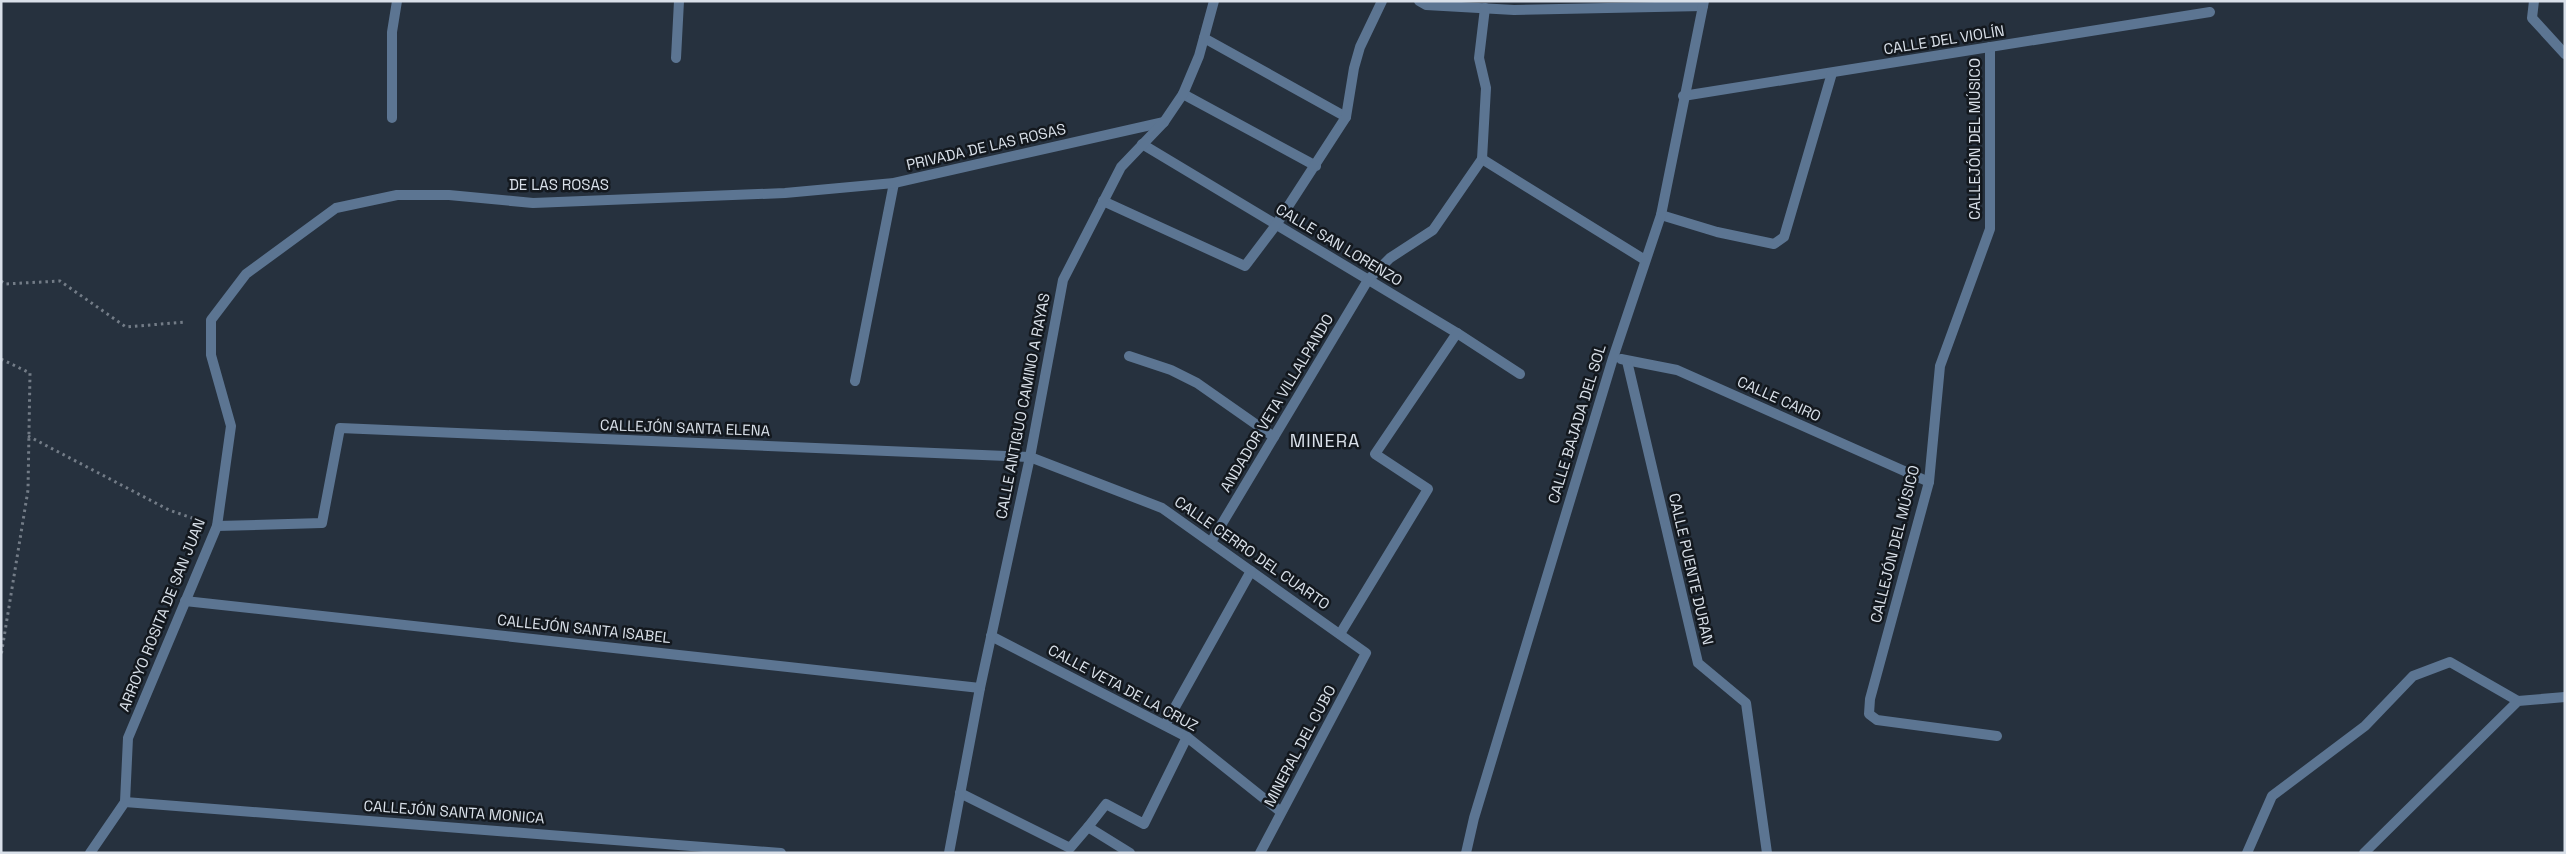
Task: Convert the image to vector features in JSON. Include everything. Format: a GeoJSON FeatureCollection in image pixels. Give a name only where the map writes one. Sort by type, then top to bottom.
{"type":"FeatureCollection","features":[{"type":"Feature","properties":{"kind":"street"},"geometry":{"type":"LineString","coordinates":[[392,118],[392,32],[398,1]]}},
{"type":"Feature","properties":{"kind":"street"},"geometry":{"type":"LineString","coordinates":[[676,58],[679,1]]}},
{"type":"Feature","properties":{"kind":"street","name":"CALLE ANTIGUO CAMINO A RAYAS"},"geometry":{"type":"LineString","coordinates":[[950,853],[980,688],[1030,457],[1063,280],[1121,167],[1164,122],[1183,94],[1200,56],[1214,1]]}},
{"type":"Feature","properties":{"kind":"street"},"geometry":{"type":"LineString","coordinates":[[1103,201],[1245,266],[1316,166],[1346,117],[1354,68],[1360,47],[1382,1]]}},
{"type":"Feature","properties":{"kind":"street"},"geometry":{"type":"LineString","coordinates":[[1419,1],[1426,5],[1514,10],[1704,4]]}},
{"type":"Feature","properties":{"kind":"street"},"geometry":{"type":"LineString","coordinates":[[2534,1],[2532,18],[2565,54]]}},
{"type":"Feature","properties":{"kind":"street","name":"CALLE BAJADA DEL SOL"},"geometry":{"type":"LineString","coordinates":[[1466,853],[1474,818],[1613,358],[1661,215],[1683,96],[1704,4]]}},
{"type":"Feature","properties":{"kind":"street"},"geometry":{"type":"LineString","coordinates":[[1485,8],[1479,58],[1486,88],[1482,159],[1645,260]]}},
{"type":"Feature","properties":{"kind":"street","name":"CALLE DEL VIOLÍN"},"geometry":{"type":"LineString","coordinates":[[1683,96],[2210,12]]}},
{"type":"Feature","properties":{"kind":"street"},"geometry":{"type":"LineString","coordinates":[[1204,38],[1346,117]]}},
{"type":"Feature","properties":{"kind":"street","name":"CALLEJÓN DEL MÚSICO"},"geometry":{"type":"LineString","coordinates":[[1990,47],[1990,229],[1940,366],[1929,482],[1870,699],[1869,714],[1877,720],[1997,736]]}},
{"type":"Feature","properties":{"kind":"street"},"geometry":{"type":"LineString","coordinates":[[1661,215],[1717,232],[1774,244],[1784,237],[1832,73]]}},
{"type":"Feature","properties":{"kind":"street"},"geometry":{"type":"LineString","coordinates":[[1183,94],[1316,166]]}},
{"type":"Feature","properties":{"kind":"street","name":"PRIVADA DE LAS ROSAS"},"geometry":{"type":"LineString","coordinates":[[854,381],[894,183],[1164,122]]}},
{"type":"Feature","properties":{"kind":"street","name":"CALLE SAN LORENZO"},"geometry":{"type":"LineString","coordinates":[[1142,144],[1457,333],[1520,374]]}},
{"type":"Feature","properties":{"kind":"street","name":"ANDADOR VETA VILLALPANDO"},"geometry":{"type":"LineString","coordinates":[[1211,542],[1368,280],[1390,258],[1433,230],[1482,159]]}},
{"type":"Feature","properties":{"kind":"street","name":"DE LAS ROSAS"},"geometry":{"type":"LineString","coordinates":[[211,320],[246,274],[336,208],[397,195],[450,195],[533,203],[785,193],[894,183]]}},
{"type":"Feature","properties":{"kind":"street","name":"ARROYO ROSITA DE SAN JUAN"},"geometry":{"type":"LineString","coordinates":[[125,802],[128,738],[217,526],[231,426],[211,355],[211,320]]}},
{"type":"Feature","properties":{"kind":"street"},"geometry":{"type":"LineString","coordinates":[[1340,634],[1428,489],[1375,454],[1457,333]]}},
{"type":"Feature","properties":{"kind":"street"},"geometry":{"type":"LineString","coordinates":[[1129,356],[1171,370],[1197,383],[1274,437]]}},
{"type":"Feature","properties":{"kind":"street","name":"CALLE CAIRO"},"geometry":{"type":"LineString","coordinates":[[1613,358],[1677,370],[1929,482]]}},
{"type":"Feature","properties":{"kind":"street","name":"CALLE PUENTE DURAN"},"geometry":{"type":"LineString","coordinates":[[1627,361],[1698,663],[1746,702],[1767,853]]}},
{"type":"Feature","properties":{"kind":"street","name":"CALLEJÓN SANTA ELENA"},"geometry":{"type":"LineString","coordinates":[[217,526],[322,523],[340,428],[1030,457]]}},
{"type":"Feature","properties":{"kind":"street","name":"CALLE CERRO DEL CUARTO"},"geometry":{"type":"LineString","coordinates":[[1030,457],[1162,508],[1366,653]]}},
{"type":"Feature","properties":{"kind":"street"},"geometry":{"type":"LineString","coordinates":[[1165,725],[1251,571]]}},
{"type":"Feature","properties":{"kind":"street","name":"CALLEJÓN SANTA ISABEL"},"geometry":{"type":"LineString","coordinates":[[185,601],[980,688]]}},
{"type":"Feature","properties":{"kind":"street","name":"CALLE VETA DE LA CRUZ"},"geometry":{"type":"LineString","coordinates":[[991,636],[1187,737],[1281,812]]}},
{"type":"Feature","properties":{"kind":"street","name":"MINERAL DEL CUBO"},"geometry":{"type":"LineString","coordinates":[[1260,853],[1366,653]]}},
{"type":"Feature","properties":{"kind":"street"},"geometry":{"type":"LineString","coordinates":[[2247,853],[2272,796],[2365,726],[2413,676],[2450,662],[2518,701],[2565,697]]}},
{"type":"Feature","properties":{"kind":"street"},"geometry":{"type":"LineString","coordinates":[[2364,853],[2518,701]]}},
{"type":"Feature","properties":{"kind":"street"},"geometry":{"type":"LineString","coordinates":[[960,793],[1070,848],[1106,804],[1144,824],[1187,737]]}},
{"type":"Feature","properties":{"kind":"street"},"geometry":{"type":"LineString","coordinates":[[90,853],[125,802]]}},
{"type":"Feature","properties":{"kind":"street","name":"CALLEJÓN SANTA MONICA"},"geometry":{"type":"LineString","coordinates":[[125,802],[781,853]]}},
{"type":"Feature","properties":{"kind":"street"},"geometry":{"type":"LineString","coordinates":[[1088,827],[1130,853]]}},
{"type":"Feature","properties":{"kind":"path"},"geometry":{"type":"LineString","coordinates":[[1,281],[5,284],[60,281],[126,327],[211,320]]}},
{"type":"Feature","properties":{"kind":"path"},"geometry":{"type":"LineString","coordinates":[[1,359],[30,373],[28,490],[1,656]]}},
{"type":"Feature","properties":{"kind":"path"},"geometry":{"type":"LineString","coordinates":[[28,436],[169,510],[217,526]]}},
{"type":"Feature","properties":{"kind":"district","name":"MINERA"},"geometry":{"type":"Point","coordinates":[1325,441]}}]}
